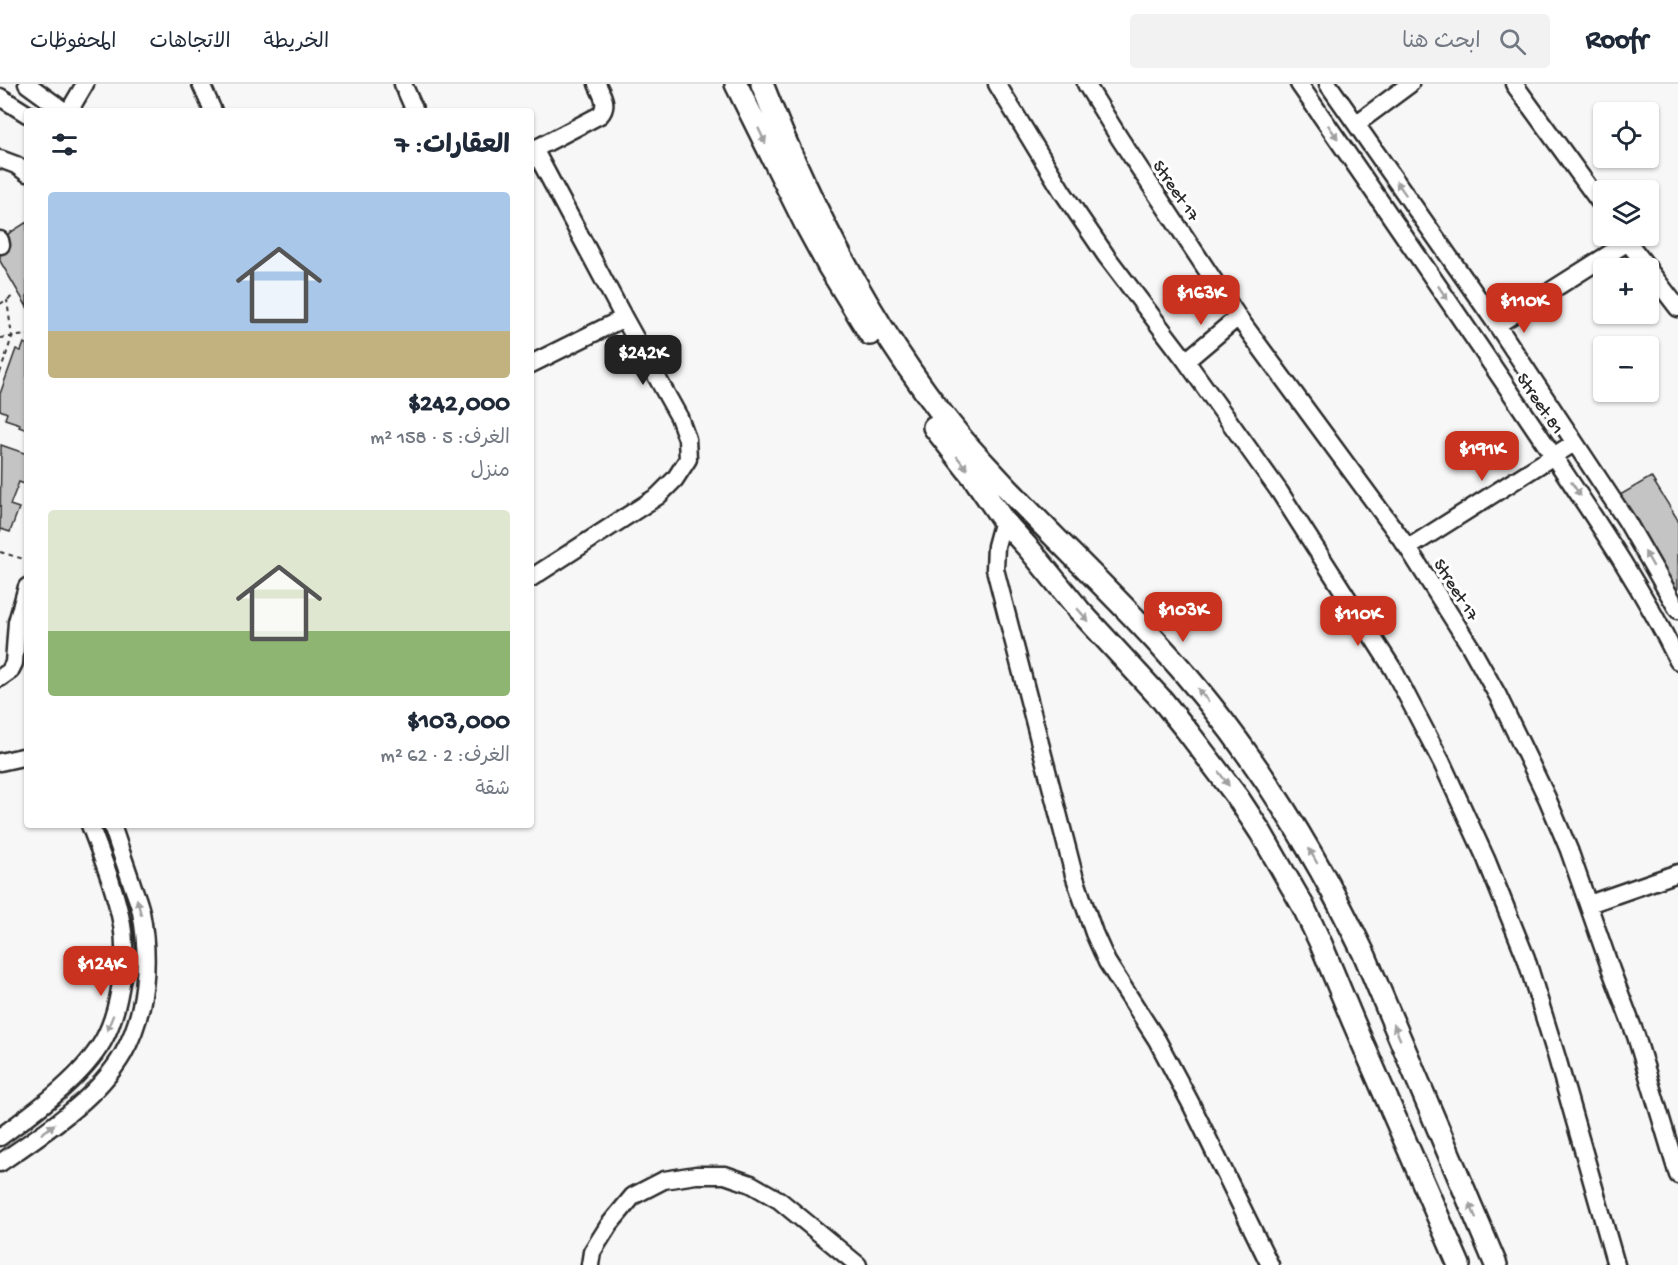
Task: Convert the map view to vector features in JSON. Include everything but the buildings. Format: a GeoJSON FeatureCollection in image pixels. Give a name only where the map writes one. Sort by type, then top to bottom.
{"type":"FeatureCollection","features":[{"type":"Feature","properties":{"kind":"main road"},"geometry":{"type":"LineString","coordinates":[[736,84],[805,223],[854,309],[910,394],[1003,520],[1079,610],[1162,700],[1188,732],[1238,798],[1261,833],[1293,888],[1321,944],[1459,1265]]}},
{"type":"Feature","properties":{"kind":"main road"},"geometry":{"type":"LineString","coordinates":[[762,84],[802,180],[844,263],[873,313],[928,395],[958,435],[1027,510],[1153,638],[1184,673],[1242,745],[1293,822],[1334,892],[1365,956],[1496,1265]]}},
{"type":"Feature","properties":{"kind":"street"},"geometry":{"type":"LineString","coordinates":[[27,84],[60,108]]}},
{"type":"Feature","properties":{"kind":"street"},"geometry":{"type":"LineString","coordinates":[[71,108],[85,84]]}},
{"type":"Feature","properties":{"kind":"street"},"geometry":{"type":"LineString","coordinates":[[201,84],[212,108]]}},
{"type":"Feature","properties":{"kind":"street"},"geometry":{"type":"LineString","coordinates":[[403,84],[414,108]]}},
{"type":"Feature","properties":{"kind":"street"},"geometry":{"type":"LineString","coordinates":[[534,149],[600,115],[604,110],[605,102],[597,84]]}},
{"type":"Feature","properties":{"kind":"street"},"geometry":{"type":"LineString","coordinates":[[997,84],[1056,181],[1100,247],[1279,491],[1393,669],[1442,763],[1486,860],[1526,958],[1616,1265]]}},
{"type":"Feature","properties":{"kind":"street","name":"Street 17"},"geometry":{"type":"LineString","coordinates":[[1086,84],[1120,140],[1238,317],[1408,548],[1470,646],[1503,706],[1547,798],[1589,904],[1636,1036],[1678,1175]]}},
{"type":"Feature","properties":{"kind":"street","name":"Street 81"},"geometry":{"type":"LineString","coordinates":[[1299,84],[1399,227],[1554,457],[1623,563],[1677,655]]}},
{"type":"Feature","properties":{"kind":"street","name":"Street 81"},"geometry":{"type":"LineString","coordinates":[[1328,84],[1497,325],[1626,520],[1678,610]]}},
{"type":"Feature","properties":{"kind":"street"},"geometry":{"type":"LineString","coordinates":[[1356,124],[1410,84]]}},
{"type":"Feature","properties":{"kind":"street"},"geometry":{"type":"LineString","coordinates":[[1514,84],[1593,193]]}},
{"type":"Feature","properties":{"kind":"street"},"geometry":{"type":"LineString","coordinates":[[0,97],[24,112]]}},
{"type":"Feature","properties":{"kind":"street"},"geometry":{"type":"LineString","coordinates":[[534,154],[679,417],[687,439],[688,459],[675,479],[658,496],[534,576]]}},
{"type":"Feature","properties":{"kind":"street"},"geometry":{"type":"LineString","coordinates":[[0,159],[24,171]]}},
{"type":"Feature","properties":{"kind":"street"},"geometry":{"type":"LineString","coordinates":[[1399,227],[1418,212]]}},
{"type":"Feature","properties":{"kind":"street"},"geometry":{"type":"LineString","coordinates":[[1497,325],[1616,246]]}},
{"type":"Feature","properties":{"kind":"street"},"geometry":{"type":"LineString","coordinates":[[1659,283],[1678,308]]}},
{"type":"Feature","properties":{"kind":"street"},"geometry":{"type":"LineString","coordinates":[[1186,362],[1238,317]]}},
{"type":"Feature","properties":{"kind":"street"},"geometry":{"type":"LineString","coordinates":[[534,363],[624,318]]}},
{"type":"Feature","properties":{"kind":"street"},"geometry":{"type":"LineString","coordinates":[[1408,548],[1574,443]]}},
{"type":"Feature","properties":{"kind":"street"},"geometry":{"type":"LineString","coordinates":[[1003,520],[996,546],[995,569],[1066,846],[1083,903],[1107,962],[1157,1040],[1270,1265]]}},
{"type":"Feature","properties":{"kind":"street"},"geometry":{"type":"LineString","coordinates":[[0,678],[14,663],[17,622],[24,598]]}},
{"type":"Feature","properties":{"kind":"street"},"geometry":{"type":"LineString","coordinates":[[0,762],[24,757]]}},
{"type":"Feature","properties":{"kind":"street"},"geometry":{"type":"LineString","coordinates":[[0,1137],[49,1101],[84,1065],[103,1041],[117,1007],[124,969],[122,926],[113,891],[91,828]]}},
{"type":"Feature","properties":{"kind":"street"},"geometry":{"type":"LineString","coordinates":[[0,1163],[76,1108],[102,1081],[123,1054],[136,1021],[145,985],[146,950],[141,911],[113,828]]}},
{"type":"Feature","properties":{"kind":"street"},"geometry":{"type":"LineString","coordinates":[[1589,904],[1678,873]]}},
{"type":"Feature","properties":{"kind":"street"},"geometry":{"type":"LineString","coordinates":[[590,1265],[592,1252],[609,1225],[633,1196],[664,1180],[696,1175],[725,1175],[760,1189],[779,1200],[858,1265]]}},
{"type":"Feature","properties":{"kind":"path"},"geometry":{"type":"LineString","coordinates":[[0,304],[12,297]]}},
{"type":"Feature","properties":{"kind":"path"},"geometry":{"type":"LineString","coordinates":[[0,373],[12,337],[6,300]]}},
{"type":"Feature","properties":{"kind":"path"},"geometry":{"type":"LineString","coordinates":[[0,338],[24,335]]}},
{"type":"Feature","properties":{"kind":"path"},"geometry":{"type":"LineString","coordinates":[[0,552],[24,559]]}}]}
